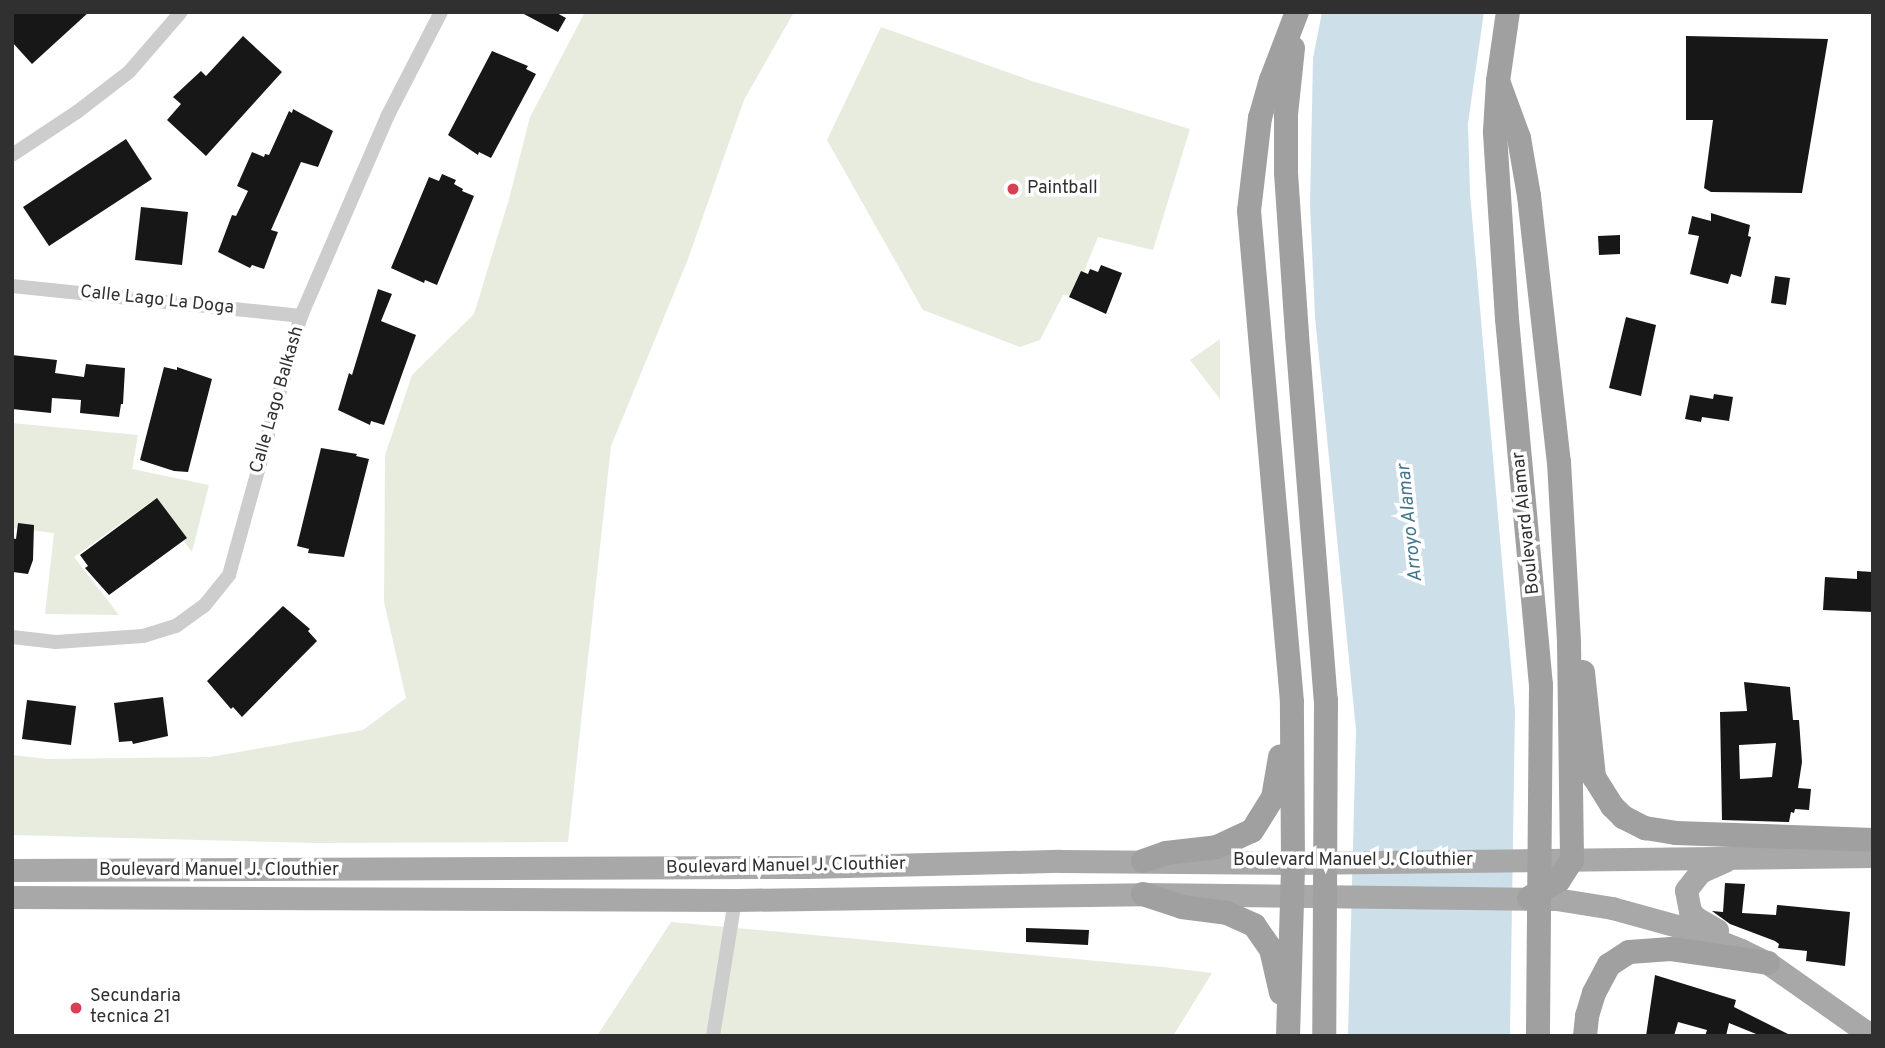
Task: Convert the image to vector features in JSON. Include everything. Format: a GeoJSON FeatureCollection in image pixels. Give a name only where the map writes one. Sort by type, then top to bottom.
{"type":"FeatureCollection","features":[{"type":"Feature","properties":{"kind":"highway"},"geometry":{"type":"LineString","coordinates":[[1297,12],[1286,115],[1286,173],[1326,700],[1324,1036]]}},
{"type":"Feature","properties":{"kind":"highway"},"geometry":{"type":"LineString","coordinates":[[1288,1036],[1293,896],[1292,702],[1249,211],[1260,118],[1281,50],[1297,12]]}},
{"type":"Feature","properties":{"kind":"highway","name":"Boulevard Alamar"},"geometry":{"type":"LineString","coordinates":[[1508,12],[1498,81],[1497,180],[1507,319],[1541,685],[1538,1036]]}},
{"type":"Feature","properties":{"kind":"highway"},"geometry":{"type":"LineString","coordinates":[[1498,81],[1519,138],[1529,197],[1559,462],[1569,643],[1566,860],[1559,880],[1525,898]]}},
{"type":"Feature","properties":{"kind":"highway"},"geometry":{"type":"LineString","coordinates":[[1569,643],[1586,684],[1594,776],[1612,806],[1623,817],[1645,828],[1676,833],[1873,840]]}},
{"type":"Feature","properties":{"kind":"highway"},"geometry":{"type":"LineString","coordinates":[[1143,861],[1166,853],[1217,847],[1252,831],[1273,798],[1285,718],[1292,702]]}},
{"type":"Feature","properties":{"kind":"highway"},"geometry":{"type":"LineString","coordinates":[[1143,894],[1182,907],[1227,914],[1254,925],[1271,949],[1280,991],[1290,1008]]}},
{"type":"Feature","properties":{"kind":"highway"},"geometry":{"type":"LineString","coordinates":[[1585,1036],[1587,1016],[1604,974],[1609,965],[1629,952],[1671,949],[1768,963]]}},
{"type":"Feature","properties":{"kind":"main road","name":"Boulevard Manuel J. Clouthier"},"geometry":{"type":"LineString","coordinates":[[12,870],[793,868],[1143,861],[1293,863],[1873,856]]}},
{"type":"Feature","properties":{"kind":"main road"},"geometry":{"type":"LineString","coordinates":[[1731,858],[1709,866],[1691,880],[1686,900],[1696,918],[1722,933],[1741,950]]}},
{"type":"Feature","properties":{"kind":"main road","name":"Boulevard Manuel J. Clouthier"},"geometry":{"type":"LineString","coordinates":[[12,897],[734,900],[1143,894],[1564,900],[1688,929],[1741,950],[1768,963],[1872,1036]]}},
{"type":"Feature","properties":{"kind":"street"},"geometry":{"type":"LineString","coordinates":[[12,155],[77,112],[129,72],[181,12]]}},
{"type":"Feature","properties":{"kind":"street","name":"Calle Lago Balkash"},"geometry":{"type":"LineString","coordinates":[[12,637],[56,642],[143,636],[176,626],[204,606],[229,575],[301,316],[387,117],[441,12]]}},
{"type":"Feature","properties":{"kind":"street","name":"Calle Lago La Doga"},"geometry":{"type":"LineString","coordinates":[[12,286],[301,316]]}},
{"type":"Feature","properties":{"kind":"street"},"geometry":{"type":"LineString","coordinates":[[713,1036],[734,900]]}},
{"type":"Feature","properties":{"kind":"shaded area"},"geometry":{"type":"Polygon","coordinates":[[[585,12],[794,12],[744,100],[688,259],[611,446],[568,842],[314,843],[12,835],[12,755],[47,759],[210,757],[363,730],[406,698],[384,602],[385,455],[412,375],[474,314],[509,199],[530,117],[585,12]]]}},
{"type":"Feature","properties":{"kind":"shaded area","name":"Paintball"},"geometry":{"type":"Polygon","coordinates":[[[881,27],[1032,81],[1190,129],[1153,250],[1098,237],[1074,296],[1063,295],[1040,340],[1020,347],[923,310],[827,140],[881,27]]]}},
{"type":"Feature","properties":{"kind":"shaded area"},"geometry":{"type":"Polygon","coordinates":[[[1220,339],[1220,399],[1190,360],[1220,339]]]}},
{"type":"Feature","properties":{"kind":"shaded area"},"geometry":{"type":"Polygon","coordinates":[[[12,423],[138,435],[132,469],[209,485],[192,552],[152,501],[74,557],[119,615],[45,614],[54,533],[12,528],[12,423]]]}},
{"type":"Feature","properties":{"kind":"shaded area"},"geometry":{"type":"Polygon","coordinates":[[[671,922],[1212,973],[1173,1036],[597,1036],[671,922]]]}},
{"type":"Feature","properties":{"kind":"water","name":"Arroyo Alamar"},"geometry":{"type":"Polygon","coordinates":[[[1322,12],[1484,12],[1468,123],[1470,193],[1515,711],[1510,1036],[1348,1036],[1356,730],[1315,317],[1310,205],[1313,58],[1322,12]]]}},
{"type":"Feature","properties":{"kind":"building"},"geometry":{"type":"Polygon","coordinates":[[[12,12],[89,12],[32,64],[12,42],[12,12]]]}},
{"type":"Feature","properties":{"kind":"building"},"geometry":{"type":"Polygon","coordinates":[[[520,12],[555,12],[566,18],[558,32],[520,12]]]}},
{"type":"Feature","properties":{"kind":"building"},"geometry":{"type":"Polygon","coordinates":[[[243,36],[282,72],[206,156],[167,120],[181,104],[173,97],[201,71],[206,76],[243,36]]]}},
{"type":"Feature","properties":{"kind":"building"},"geometry":{"type":"Polygon","coordinates":[[[1686,36],[1828,39],[1802,193],[1711,192],[1704,188],[1713,120],[1686,120],[1686,36]]]}},
{"type":"Feature","properties":{"kind":"building"},"geometry":{"type":"Polygon","coordinates":[[[492,51],[528,66],[526,69],[536,74],[491,158],[479,152],[478,155],[448,135],[492,51]]]}},
{"type":"Feature","properties":{"kind":"building"},"geometry":{"type":"Polygon","coordinates":[[[293,109],[333,131],[318,167],[301,162],[271,230],[278,232],[264,269],[252,265],[250,268],[218,252],[232,215],[236,216],[248,191],[237,186],[252,152],[264,157],[265,154],[269,155],[289,111],[292,113],[293,109]]]}},
{"type":"Feature","properties":{"kind":"building"},"geometry":{"type":"Polygon","coordinates":[[[126,139],[152,179],[49,246],[23,207],[126,139]]]}},
{"type":"Feature","properties":{"kind":"building"},"geometry":{"type":"Polygon","coordinates":[[[442,174],[456,180],[454,184],[474,196],[437,285],[425,280],[424,283],[391,268],[429,177],[439,181],[442,174]]]}},
{"type":"Feature","properties":{"kind":"building"},"geometry":{"type":"Polygon","coordinates":[[[141,207],[188,212],[182,265],[135,260],[141,207]]]}},
{"type":"Feature","properties":{"kind":"building"},"geometry":{"type":"Polygon","coordinates":[[[1711,213],[1750,225],[1748,236],[1751,237],[1741,277],[1731,274],[1728,284],[1690,274],[1699,236],[1688,234],[1692,216],[1711,221],[1711,213]]]}},
{"type":"Feature","properties":{"kind":"building"},"geometry":{"type":"Polygon","coordinates":[[[1620,235],[1620,254],[1599,255],[1598,236],[1620,235]]]}},
{"type":"Feature","properties":{"kind":"building"},"geometry":{"type":"Polygon","coordinates":[[[1101,265],[1122,273],[1106,314],[1069,297],[1081,271],[1088,274],[1090,269],[1098,272],[1101,265]]]}},
{"type":"Feature","properties":{"kind":"building"},"geometry":{"type":"Polygon","coordinates":[[[1775,276],[1790,278],[1786,305],[1771,303],[1775,276]]]}},
{"type":"Feature","properties":{"kind":"building"},"geometry":{"type":"Polygon","coordinates":[[[378,289],[392,294],[381,321],[416,335],[384,425],[371,421],[370,425],[338,410],[349,373],[352,375],[378,289]]]}},
{"type":"Feature","properties":{"kind":"building"},"geometry":{"type":"Polygon","coordinates":[[[1626,317],[1656,325],[1641,396],[1609,388],[1626,317]]]}},
{"type":"Feature","properties":{"kind":"building"},"geometry":{"type":"Polygon","coordinates":[[[12,355],[57,360],[55,373],[84,377],[86,364],[125,368],[123,404],[119,417],[80,413],[81,400],[52,398],[51,413],[12,409],[12,355]]]}},
{"type":"Feature","properties":{"kind":"building"},"geometry":{"type":"Polygon","coordinates":[[[164,367],[177,370],[177,367],[212,379],[188,472],[174,471],[140,460],[164,367]]]}},
{"type":"Feature","properties":{"kind":"building"},"geometry":{"type":"Polygon","coordinates":[[[1714,394],[1733,397],[1729,421],[1702,417],[1701,422],[1685,419],[1690,395],[1713,399],[1714,394]]]}},
{"type":"Feature","properties":{"kind":"building"},"geometry":{"type":"Polygon","coordinates":[[[321,448],[357,454],[356,456],[369,459],[344,557],[308,553],[309,549],[297,546],[321,448]]]}},
{"type":"Feature","properties":{"kind":"building"},"geometry":{"type":"Polygon","coordinates":[[[157,498],[187,538],[109,595],[85,568],[88,566],[80,555],[157,498]]]}},
{"type":"Feature","properties":{"kind":"building"},"geometry":{"type":"Polygon","coordinates":[[[18,523],[34,525],[33,560],[28,574],[13,572],[12,538],[16,539],[18,523]]]}},
{"type":"Feature","properties":{"kind":"building"},"geometry":{"type":"Polygon","coordinates":[[[1857,571],[1873,572],[1873,612],[1823,610],[1825,577],[1857,579],[1857,571]]]}},
{"type":"Feature","properties":{"kind":"building"},"geometry":{"type":"Polygon","coordinates":[[[283,606],[310,629],[308,631],[317,641],[242,717],[233,707],[231,709],[207,681],[283,606]]]}},
{"type":"Feature","properties":{"kind":"building"},"geometry":{"type":"Polygon","coordinates":[[[1744,682],[1790,687],[1793,720],[1799,720],[1802,762],[1798,788],[1811,789],[1809,810],[1795,809],[1794,813],[1791,812],[1789,822],[1722,820],[1720,712],[1747,711],[1744,682]],[[1776,743],[1739,745],[1740,779],[1772,777],[1776,743]]]}},
{"type":"Feature","properties":{"kind":"building"},"geometry":{"type":"Polygon","coordinates":[[[163,697],[168,736],[133,744],[132,741],[119,742],[114,703],[163,697]]]}},
{"type":"Feature","properties":{"kind":"building"},"geometry":{"type":"Polygon","coordinates":[[[27,700],[76,706],[71,745],[22,739],[27,700]]]}},
{"type":"Feature","properties":{"kind":"building"},"geometry":{"type":"Polygon","coordinates":[[[1725,883],[1745,884],[1742,913],[1776,915],[1777,905],[1850,912],[1845,966],[1806,961],[1807,951],[1778,948],[1779,944],[1775,941],[1730,924],[1712,911],[1723,912],[1725,883]]]}},
{"type":"Feature","properties":{"kind":"building"},"geometry":{"type":"Polygon","coordinates":[[[1026,928],[1089,930],[1088,945],[1026,942],[1026,928]]]}},
{"type":"Feature","properties":{"kind":"building"},"geometry":{"type":"Polygon","coordinates":[[[1655,975],[1736,1000],[1734,1007],[1792,1036],[1761,1036],[1729,1023],[1726,1036],[1705,1036],[1707,1030],[1678,1022],[1674,1036],[1646,1036],[1655,975]]]}},
{"type":"Feature","properties":{"kind":"place","name":"Paintball"},"geometry":{"type":"Point","coordinates":[1013,189]}},
{"type":"Feature","properties":{"kind":"place","name":"Secundaria tecnica 21"},"geometry":{"type":"Point","coordinates":[76,1008]}}]}
